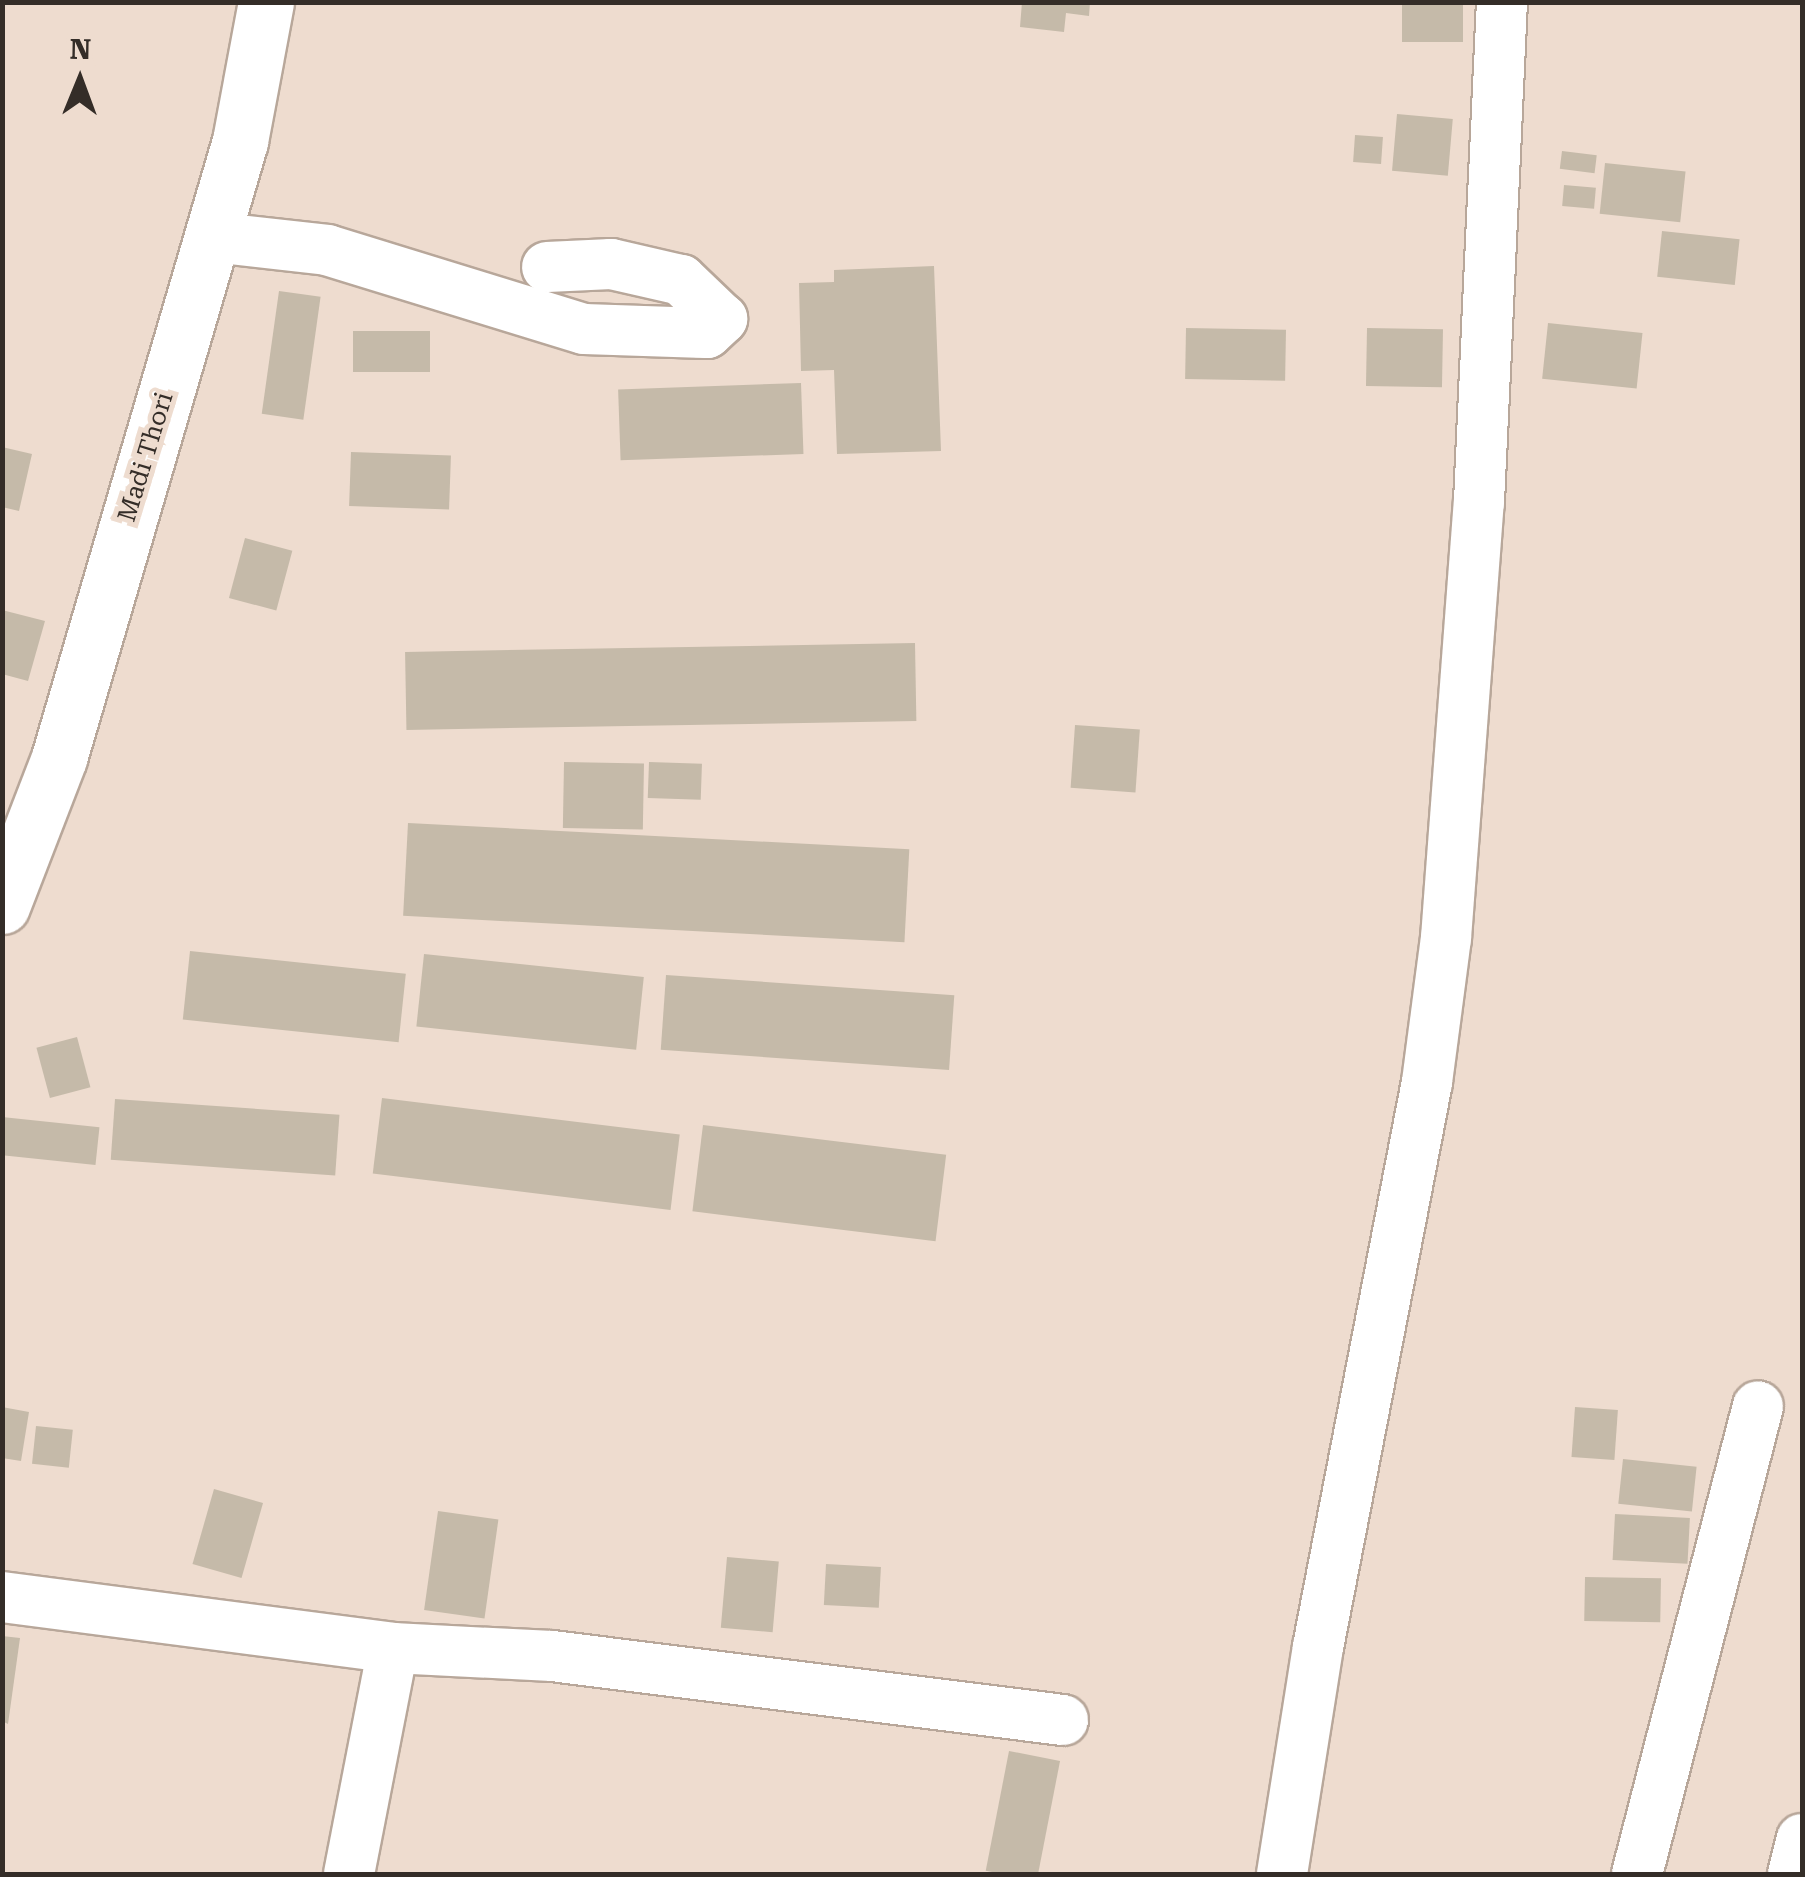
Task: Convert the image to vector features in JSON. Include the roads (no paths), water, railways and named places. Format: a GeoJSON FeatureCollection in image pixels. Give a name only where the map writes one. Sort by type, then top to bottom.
{"type":"FeatureCollection","features":[{"type":"Feature","properties":{"kind":"main road","name":"Madi Thori"},"geometry":{"type":"LineString","coordinates":[[2,906],[59,758],[240,141],[266,2]]}},
{"type":"Feature","properties":{"kind":"street"},"geometry":{"type":"LineString","coordinates":[[1282,1874],[1318,1647],[1427,1082],[1446,938],[1479,502],[1502,2]]}},
{"type":"Feature","properties":{"kind":"street"},"geometry":{"type":"LineString","coordinates":[[212,236],[326,250],[584,329],[707,333],[722,319],[681,280],[611,264],[546,267]]}},
{"type":"Feature","properties":{"kind":"street"},"geometry":{"type":"LineString","coordinates":[[1638,1874],[1758,1406]]}},
{"type":"Feature","properties":{"kind":"street"},"geometry":{"type":"LineString","coordinates":[[2,1597],[393,1648],[552,1656],[1063,1720]]}},
{"type":"Feature","properties":{"kind":"street"},"geometry":{"type":"LineString","coordinates":[[350,1874],[393,1648]]}},
{"type":"Feature","properties":{"kind":"street"},"geometry":{"type":"LineString","coordinates":[[1793,1874],[1802,1839]]}}]}
